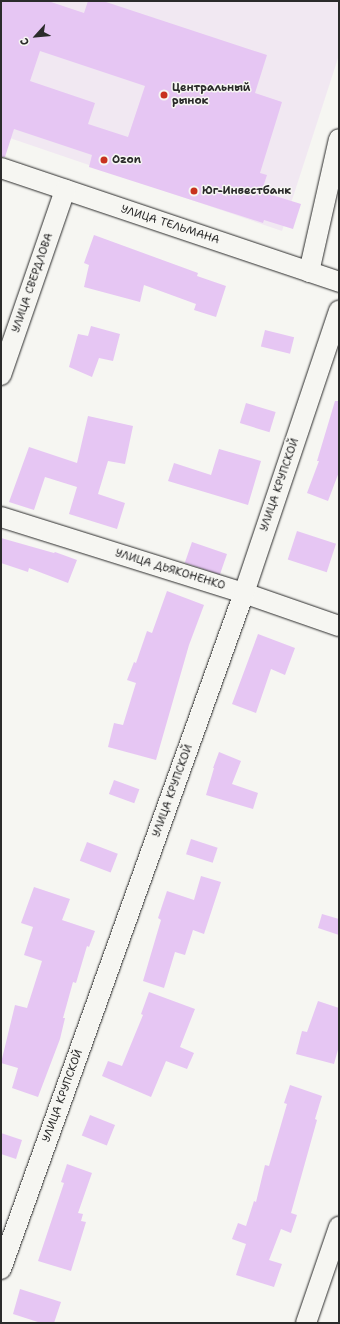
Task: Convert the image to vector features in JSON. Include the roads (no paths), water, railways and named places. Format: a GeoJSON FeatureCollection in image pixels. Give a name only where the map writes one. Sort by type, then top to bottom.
{"type":"FeatureCollection","features":[{"type":"Feature","properties":{"kind":"street"},"geometry":{"type":"LineString","coordinates":[[309,272],[339,140]]}},
{"type":"Feature","properties":{"kind":"street","name":"УЛИЦА ТЕЛЬМАНА"},"geometry":{"type":"LineString","coordinates":[[1,168],[339,282]]}},
{"type":"Feature","properties":{"kind":"street","name":"УЛИЦА СВЕРДЛОВА"},"geometry":{"type":"LineString","coordinates":[[1,375],[65,190]]}},
{"type":"Feature","properties":{"kind":"street","name":"УЛИЦА КРУПСКОЙ"},"geometry":{"type":"LineString","coordinates":[[1,1269],[244,593],[339,311]]}},
{"type":"Feature","properties":{"kind":"street","name":"УЛИЦА ДЬЯКОНЕНКО"},"geometry":{"type":"LineString","coordinates":[[1,517],[244,593],[339,626]]}},
{"type":"Feature","properties":{"kind":"street"},"geometry":{"type":"LineString","coordinates":[[306,1323],[339,1227]]}},
{"type":"Feature","properties":{"kind":"place","name":"Центральный рынок"},"geometry":{"type":"Point","coordinates":[164,95]}},
{"type":"Feature","properties":{"kind":"place","name":"Ozon"},"geometry":{"type":"Point","coordinates":[104,160]}},
{"type":"Feature","properties":{"kind":"place","name":"Юг-Инвестбанк"},"geometry":{"type":"Point","coordinates":[194,191]}}]}
